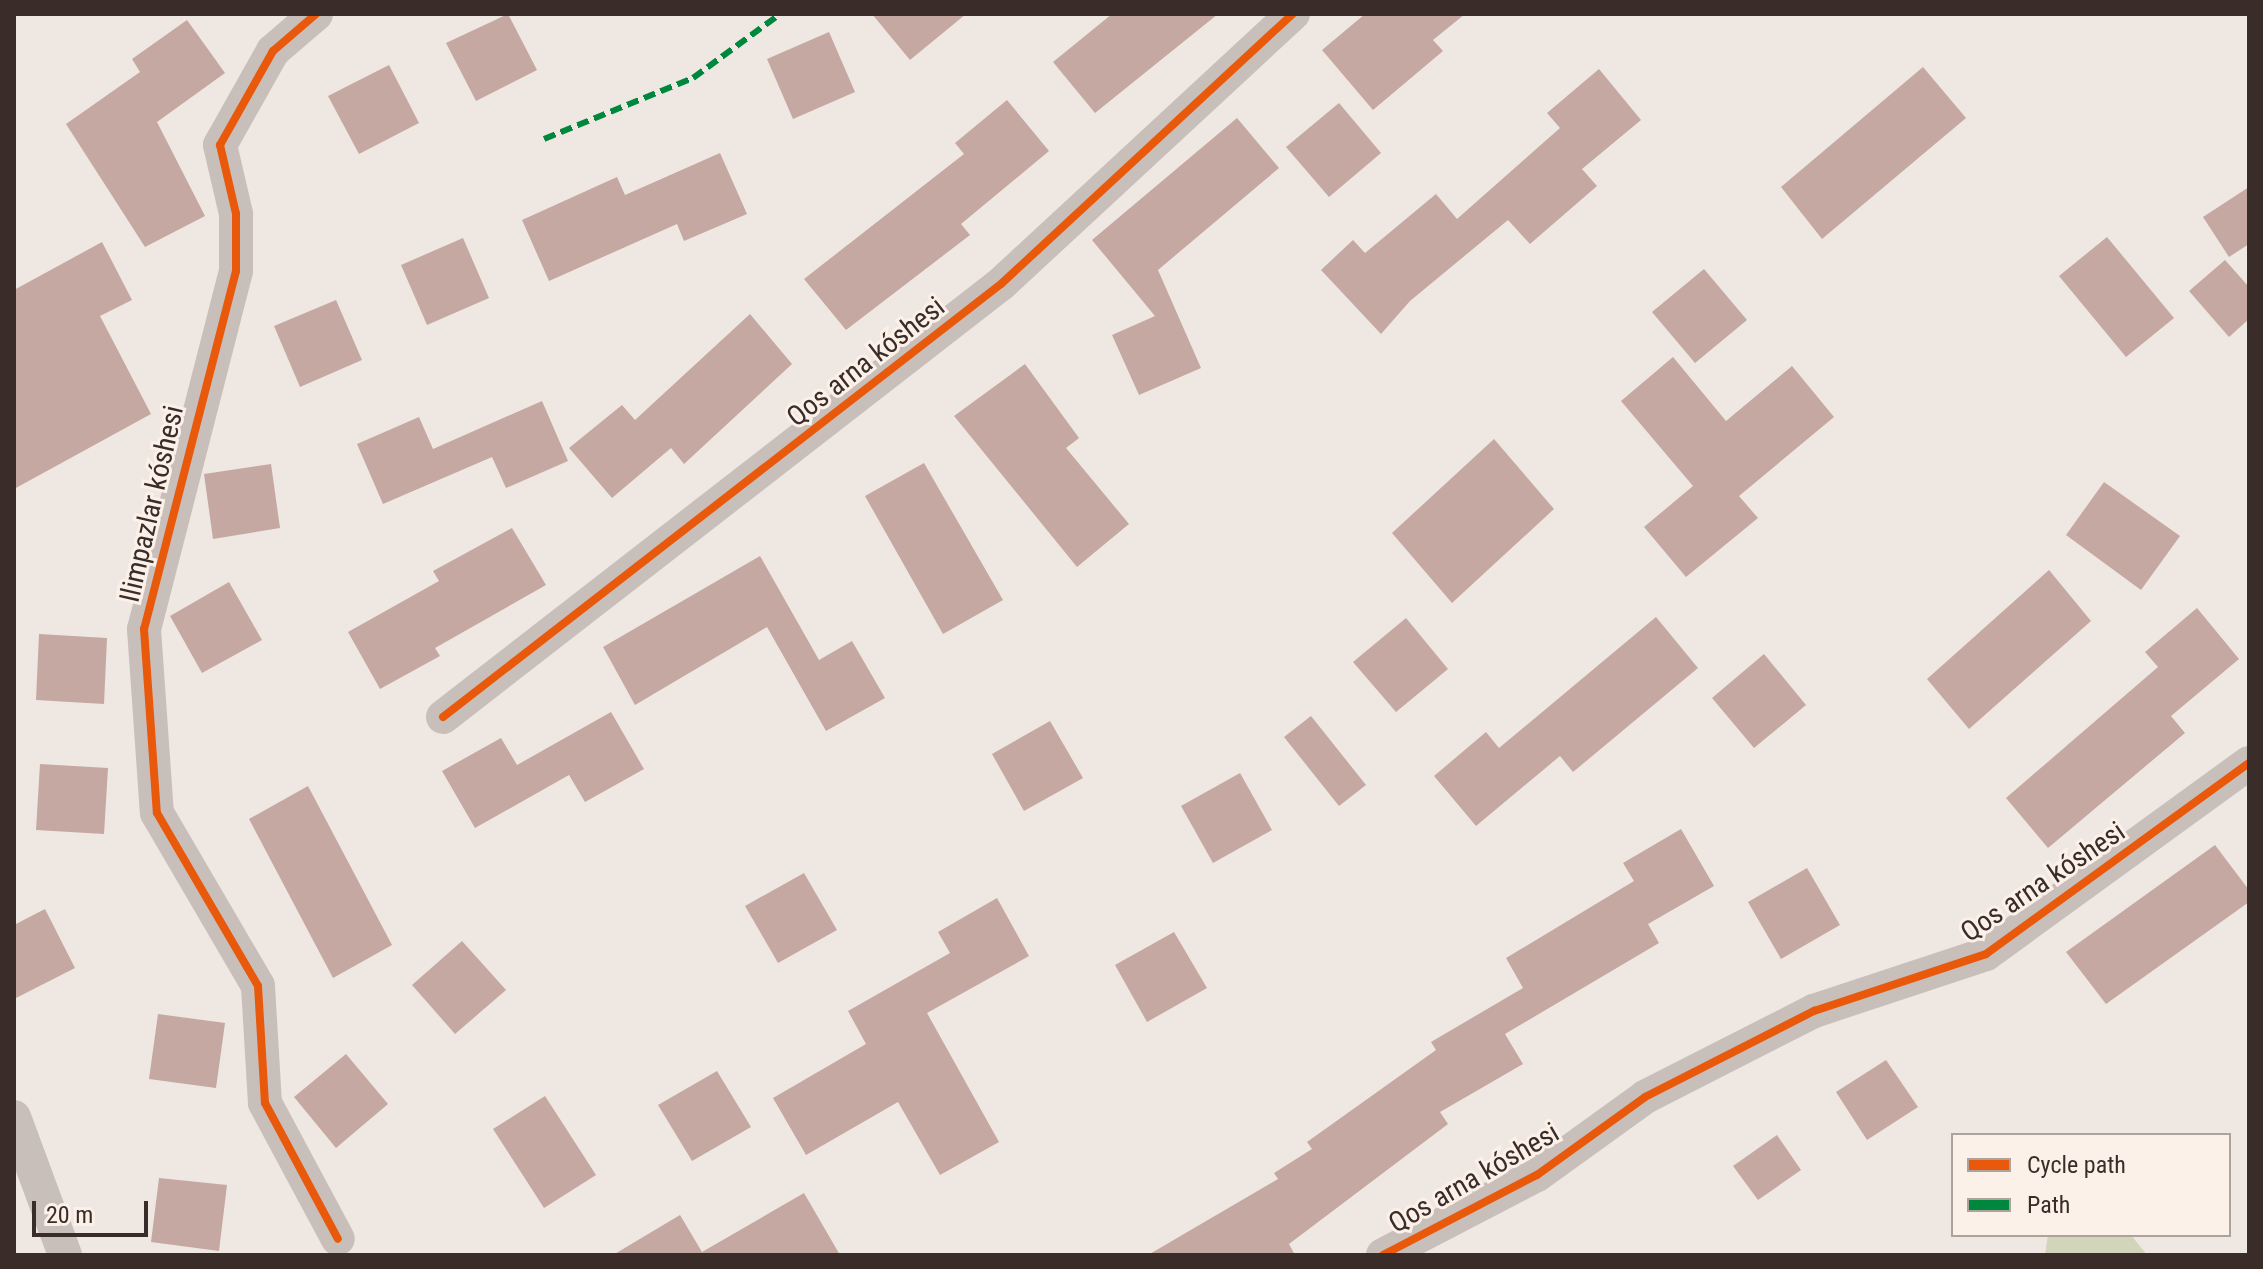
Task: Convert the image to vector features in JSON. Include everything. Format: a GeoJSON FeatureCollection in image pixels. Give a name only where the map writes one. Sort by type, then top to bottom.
{"type":"FeatureCollection","features":[{"type":"Feature","properties":{"kind":"street","name":"Ilimpazlar kóshesi"},"geometry":{"type":"LineString","coordinates":[[316,14],[273,51],[220,145],[236,214],[236,271],[144,629],[157,813],[258,986],[265,1103],[338,1239]]}},
{"type":"Feature","properties":{"kind":"street","name":"Qos arna kóshesi"},"geometry":{"type":"LineString","coordinates":[[443,717],[1001,284],[1293,14]]}},
{"type":"Feature","properties":{"kind":"street","name":"Qos arna kóshesi"},"geometry":{"type":"LineString","coordinates":[[1383,1255],[1537,1175],[1645,1097],[1814,1011],[1986,954],[2249,763]]}},
{"type":"Feature","properties":{"kind":"street"},"geometry":{"type":"LineString","coordinates":[[14,1117],[65,1255]]}},
{"type":"Feature","properties":{"kind":"green space"},"geometry":{"type":"Polygon","coordinates":[[[2048,1237],[2133,1237],[2147,1255],[2045,1255],[2048,1237]]]}},
{"type":"Feature","properties":{"kind":"building"},"geometry":{"type":"Polygon","coordinates":[[[508,14],[537,70],[476,101],[446,43],[508,14]]]}},
{"type":"Feature","properties":{"kind":"building"},"geometry":{"type":"Polygon","coordinates":[[[872,14],[966,14],[910,60],[872,14]]]}},
{"type":"Feature","properties":{"kind":"building"},"geometry":{"type":"Polygon","coordinates":[[[1112,14],[1218,14],[1095,113],[1053,62],[1112,14]]]}},
{"type":"Feature","properties":{"kind":"building"},"geometry":{"type":"Polygon","coordinates":[[[1365,14],[1465,14],[1433,40],[1443,51],[1373,110],[1322,50],[1365,14]]]}},
{"type":"Feature","properties":{"kind":"building"},"geometry":{"type":"Polygon","coordinates":[[[187,20],[225,73],[157,122],[205,216],[145,247],[66,124],[140,72],[132,59],[187,20]]]}},
{"type":"Feature","properties":{"kind":"building"},"geometry":{"type":"Polygon","coordinates":[[[829,32],[855,92],[793,119],[767,59],[829,32]]]}},
{"type":"Feature","properties":{"kind":"building"},"geometry":{"type":"Polygon","coordinates":[[[389,65],[419,123],[359,154],[328,96],[389,65]]]}},
{"type":"Feature","properties":{"kind":"building"},"geometry":{"type":"Polygon","coordinates":[[[1923,67],[1966,118],[1822,239],[1781,187],[1923,67]]]}},
{"type":"Feature","properties":{"kind":"building"},"geometry":{"type":"Polygon","coordinates":[[[1599,69],[1641,120],[1582,169],[1597,186],[1530,244],[1508,220],[1410,301],[1381,334],[1321,270],[1353,240],[1365,253],[1436,194],[1457,219],[1560,128],[1547,113],[1599,69]]]}},
{"type":"Feature","properties":{"kind":"building"},"geometry":{"type":"Polygon","coordinates":[[[1007,100],[1049,151],[961,224],[970,235],[846,330],[804,279],[964,154],[955,143],[1007,100]]]}},
{"type":"Feature","properties":{"kind":"building"},"geometry":{"type":"Polygon","coordinates":[[[1339,103],[1381,153],[1329,197],[1286,147],[1339,103]]]}},
{"type":"Feature","properties":{"kind":"building"},"geometry":{"type":"Polygon","coordinates":[[[1237,118],[1279,168],[1158,270],[1201,368],[1139,395],[1112,335],[1155,316],[1092,240],[1237,118]]]}},
{"type":"Feature","properties":{"kind":"building"},"geometry":{"type":"Polygon","coordinates":[[[720,153],[747,214],[684,241],[677,224],[549,281],[522,220],[617,177],[625,195],[720,153]]]}},
{"type":"Feature","properties":{"kind":"building"},"geometry":{"type":"Polygon","coordinates":[[[2249,187],[2249,244],[2229,257],[2203,217],[2249,187]]]}},
{"type":"Feature","properties":{"kind":"building"},"geometry":{"type":"Polygon","coordinates":[[[2107,237],[2174,318],[2126,357],[2059,276],[2107,237]]]}},
{"type":"Feature","properties":{"kind":"building"},"geometry":{"type":"Polygon","coordinates":[[[463,238],[489,298],[427,325],[401,265],[463,238]]]}},
{"type":"Feature","properties":{"kind":"building"},"geometry":{"type":"Polygon","coordinates":[[[102,242],[132,300],[100,316],[151,414],[14,489],[14,290],[102,242]]]}},
{"type":"Feature","properties":{"kind":"building"},"geometry":{"type":"Polygon","coordinates":[[[2225,260],[2249,287],[2249,319],[2229,337],[2189,291],[2225,260]]]}},
{"type":"Feature","properties":{"kind":"building"},"geometry":{"type":"Polygon","coordinates":[[[1704,269],[1747,320],[1695,363],[1652,312],[1704,269]]]}},
{"type":"Feature","properties":{"kind":"building"},"geometry":{"type":"Polygon","coordinates":[[[336,300],[362,360],[300,387],[274,326],[336,300]]]}},
{"type":"Feature","properties":{"kind":"building"},"geometry":{"type":"Polygon","coordinates":[[[750,314],[792,364],[684,464],[671,448],[612,498],[569,448],[622,405],[635,420],[750,314]]]}},
{"type":"Feature","properties":{"kind":"building"},"geometry":{"type":"Polygon","coordinates":[[[1673,357],[1726,421],[1792,366],[1834,417],[1739,496],[1758,518],[1686,577],[1644,527],[1693,486],[1621,401],[1673,357]]]}},
{"type":"Feature","properties":{"kind":"building"},"geometry":{"type":"Polygon","coordinates":[[[1025,364],[1079,438],[1066,448],[1129,524],[1077,567],[954,416],[1025,364]]]}},
{"type":"Feature","properties":{"kind":"building"},"geometry":{"type":"Polygon","coordinates":[[[542,401],[568,461],[506,488],[492,457],[383,504],[357,444],[419,417],[433,449],[542,401]]]}},
{"type":"Feature","properties":{"kind":"building"},"geometry":{"type":"Polygon","coordinates":[[[1494,439],[1554,509],[1452,603],[1392,533],[1494,439]]]}},
{"type":"Feature","properties":{"kind":"building"},"geometry":{"type":"Polygon","coordinates":[[[924,463],[1003,600],[943,634],[865,496],[924,463]]]}},
{"type":"Feature","properties":{"kind":"building"},"geometry":{"type":"Polygon","coordinates":[[[271,464],[280,528],[213,539],[204,474],[271,464]]]}},
{"type":"Feature","properties":{"kind":"building"},"geometry":{"type":"Polygon","coordinates":[[[2104,482],[2180,536],[2141,590],[2066,535],[2104,482]]]}},
{"type":"Feature","properties":{"kind":"building"},"geometry":{"type":"Polygon","coordinates":[[[512,528],[546,585],[435,648],[440,656],[380,689],[348,632],[439,581],[433,571],[512,528]]]}},
{"type":"Feature","properties":{"kind":"building"},"geometry":{"type":"Polygon","coordinates":[[[760,556],[819,660],[852,641],[885,698],[826,731],[767,627],[635,705],[603,647],[760,556]]]}},
{"type":"Feature","properties":{"kind":"building"},"geometry":{"type":"Polygon","coordinates":[[[2049,570],[2091,621],[1969,729],[1927,679],[2049,570]]]}},
{"type":"Feature","properties":{"kind":"building"},"geometry":{"type":"Polygon","coordinates":[[[229,582],[262,640],[202,673],[170,616],[229,582]]]}},
{"type":"Feature","properties":{"kind":"building"},"geometry":{"type":"Polygon","coordinates":[[[2197,608],[2239,659],[2171,716],[2185,733],[2048,848],[2006,798],[2158,667],[2145,652],[2197,608]]]}},
{"type":"Feature","properties":{"kind":"building"},"geometry":{"type":"Polygon","coordinates":[[[1656,617],[1698,668],[1573,772],[1560,756],[1476,826],[1434,776],[1486,732],[1499,748],[1656,617]]]}},
{"type":"Feature","properties":{"kind":"building"},"geometry":{"type":"Polygon","coordinates":[[[1406,618],[1448,669],[1396,712],[1353,662],[1406,618]]]}},
{"type":"Feature","properties":{"kind":"building"},"geometry":{"type":"Polygon","coordinates":[[[39,634],[107,638],[104,704],[36,700],[39,634]]]}},
{"type":"Feature","properties":{"kind":"building"},"geometry":{"type":"Polygon","coordinates":[[[1764,654],[1806,705],[1754,748],[1712,698],[1764,654]]]}},
{"type":"Feature","properties":{"kind":"building"},"geometry":{"type":"Polygon","coordinates":[[[611,712],[644,769],[585,802],[569,775],[475,828],[442,771],[501,738],[517,765],[611,712]]]}},
{"type":"Feature","properties":{"kind":"building"},"geometry":{"type":"Polygon","coordinates":[[[1311,716],[1366,785],[1339,806],[1284,737],[1311,716]]]}},
{"type":"Feature","properties":{"kind":"building"},"geometry":{"type":"Polygon","coordinates":[[[1050,721],[1083,778],[1024,811],[992,754],[1050,721]]]}},
{"type":"Feature","properties":{"kind":"building"},"geometry":{"type":"Polygon","coordinates":[[[40,764],[108,768],[104,834],[36,830],[40,764]]]}},
{"type":"Feature","properties":{"kind":"building"},"geometry":{"type":"Polygon","coordinates":[[[1240,773],[1272,830],[1213,863],[1181,806],[1240,773]]]}},
{"type":"Feature","properties":{"kind":"building"},"geometry":{"type":"Polygon","coordinates":[[[308,786],[392,945],[333,978],[249,819],[308,786]]]}},
{"type":"Feature","properties":{"kind":"building"},"geometry":{"type":"Polygon","coordinates":[[[1681,829],[1714,886],[1648,924],[1659,943],[1505,1034],[1523,1064],[1440,1112],[1448,1124],[1289,1244],[1295,1255],[1148,1255],[1278,1179],[1274,1173],[1312,1149],[1307,1142],[1436,1050],[1431,1042],[1523,988],[1506,958],[1634,881],[1623,863],[1681,829]]]}},
{"type":"Feature","properties":{"kind":"building"},"geometry":{"type":"Polygon","coordinates":[[[2215,845],[2249,890],[2249,902],[2106,1004],[2066,952],[2215,845]]]}},
{"type":"Feature","properties":{"kind":"building"},"geometry":{"type":"Polygon","coordinates":[[[1807,868],[1840,925],[1781,959],[1748,902],[1807,868]]]}},
{"type":"Feature","properties":{"kind":"building"},"geometry":{"type":"Polygon","coordinates":[[[804,873],[837,930],[778,963],[745,906],[804,873]]]}},
{"type":"Feature","properties":{"kind":"building"},"geometry":{"type":"Polygon","coordinates":[[[997,898],[1029,956],[927,1013],[999,1142],[940,1175],[898,1102],[806,1155],[773,1098],[866,1044],[848,1011],[950,953],[938,932],[997,898]]]}},
{"type":"Feature","properties":{"kind":"building"},"geometry":{"type":"Polygon","coordinates":[[[45,909],[75,968],[14,999],[14,925],[45,909]]]}},
{"type":"Feature","properties":{"kind":"building"},"geometry":{"type":"Polygon","coordinates":[[[1174,932],[1207,988],[1147,1022],[1115,965],[1174,932]]]}},
{"type":"Feature","properties":{"kind":"building"},"geometry":{"type":"Polygon","coordinates":[[[462,941],[506,990],[455,1034],[412,985],[462,941]]]}},
{"type":"Feature","properties":{"kind":"building"},"geometry":{"type":"Polygon","coordinates":[[[158,1014],[225,1023],[216,1088],[149,1079],[158,1014]]]}},
{"type":"Feature","properties":{"kind":"building"},"geometry":{"type":"Polygon","coordinates":[[[346,1054],[388,1104],[336,1148],[294,1097],[346,1054]]]}},
{"type":"Feature","properties":{"kind":"building"},"geometry":{"type":"Polygon","coordinates":[[[1886,1060],[1918,1107],[1867,1140],[1836,1092],[1886,1060]]]}},
{"type":"Feature","properties":{"kind":"building"},"geometry":{"type":"Polygon","coordinates":[[[717,1071],[751,1127],[692,1161],[658,1105],[717,1071]]]}},
{"type":"Feature","properties":{"kind":"building"},"geometry":{"type":"Polygon","coordinates":[[[545,1096],[596,1175],[544,1208],[493,1129],[545,1096]]]}},
{"type":"Feature","properties":{"kind":"building"},"geometry":{"type":"Polygon","coordinates":[[[1777,1135],[1801,1170],[1758,1200],[1733,1166],[1777,1135]]]}},
{"type":"Feature","properties":{"kind":"building"},"geometry":{"type":"Polygon","coordinates":[[[159,1178],[227,1185],[219,1251],[151,1242],[159,1178]]]}},
{"type":"Feature","properties":{"kind":"building"},"geometry":{"type":"Polygon","coordinates":[[[804,1193],[840,1255],[613,1255],[680,1215],[702,1252],[804,1193]]]}},
{"type":"Feature","properties":{"kind":"marked path"},"geometry":{"type":"LineString","coordinates":[[544,139],[693,78],[780,14]]}},
{"type":"Feature","properties":{"kind":"cycle path"},"geometry":{"type":"LineString","coordinates":[[316,14],[273,51],[220,145],[236,214],[236,271],[144,629],[157,813],[258,986],[265,1103],[338,1239]]}},
{"type":"Feature","properties":{"kind":"cycle path"},"geometry":{"type":"LineString","coordinates":[[443,717],[1001,284],[1293,14]]}},
{"type":"Feature","properties":{"kind":"cycle path"},"geometry":{"type":"LineString","coordinates":[[1383,1255],[1537,1175],[1645,1097],[1814,1011],[1986,954],[2249,763]]}}]}
